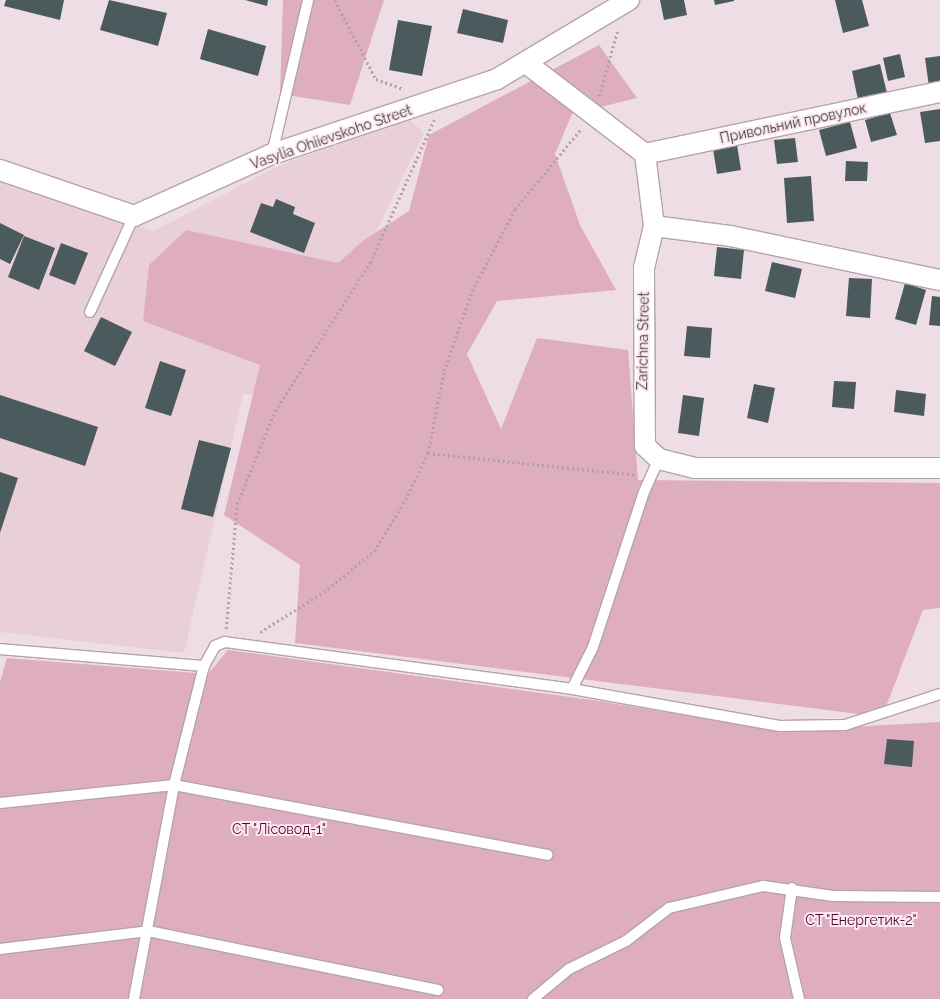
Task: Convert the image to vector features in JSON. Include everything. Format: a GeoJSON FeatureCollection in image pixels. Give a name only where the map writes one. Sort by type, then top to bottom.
{"type":"FeatureCollection","features":[{"type":"Feature","properties":{"kind":"street","name":"Vasylia Ohiievskoho Street"},"geometry":{"type":"LineString","coordinates":[[134,216],[272,154],[434,101],[497,78],[526,63],[628,1]]}},
{"type":"Feature","properties":{"kind":"street"},"geometry":{"type":"LineString","coordinates":[[526,63],[645,154],[654,226],[731,236],[940,280]]}},
{"type":"Feature","properties":{"kind":"street","name":"Привольний провулок"},"geometry":{"type":"LineString","coordinates":[[645,154],[940,92]]}},
{"type":"Feature","properties":{"kind":"street"},"geometry":{"type":"LineString","coordinates":[[0,170],[134,216]]}},
{"type":"Feature","properties":{"kind":"street","name":"Zarichna Street"},"geometry":{"type":"LineString","coordinates":[[654,226],[644,268],[642,380],[645,446],[659,459]]}},
{"type":"Feature","properties":{"kind":"street"},"geometry":{"type":"LineString","coordinates":[[659,459],[694,468],[940,468]]}},
{"type":"Feature","properties":{"kind":"lane"},"geometry":{"type":"LineString","coordinates":[[272,154],[308,0]]}},
{"type":"Feature","properties":{"kind":"lane"},"geometry":{"type":"LineString","coordinates":[[90,312],[134,216]]}},
{"type":"Feature","properties":{"kind":"lane"},"geometry":{"type":"LineString","coordinates":[[572,689],[594,646],[644,492],[659,459]]}},
{"type":"Feature","properties":{"kind":"lane"},"geometry":{"type":"LineString","coordinates":[[134,999],[148,931],[174,785],[204,666],[215,646],[225,642],[572,689],[780,726],[845,725],[940,694]]}},
{"type":"Feature","properties":{"kind":"lane"},"geometry":{"type":"LineString","coordinates":[[0,649],[204,666]]}},
{"type":"Feature","properties":{"kind":"lane"},"geometry":{"type":"LineString","coordinates":[[0,803],[174,785],[547,855]]}},
{"type":"Feature","properties":{"kind":"lane"},"geometry":{"type":"LineString","coordinates":[[533,999],[569,969],[626,941],[669,908],[763,886],[792,888],[833,896],[940,897]]}},
{"type":"Feature","properties":{"kind":"lane"},"geometry":{"type":"LineString","coordinates":[[792,888],[785,938],[799,999]]}},
{"type":"Feature","properties":{"kind":"lane"},"geometry":{"type":"LineString","coordinates":[[0,949],[148,931],[438,990]]}},
{"type":"Feature","properties":{"kind":"path"},"geometry":{"type":"LineString","coordinates":[[225,642],[237,504],[275,411],[370,263],[434,123],[434,101],[376,79],[335,0]]}},
{"type":"Feature","properties":{"kind":"path"},"geometry":{"type":"LineString","coordinates":[[240,644],[324,592],[374,551],[403,504],[428,453],[444,371],[472,291],[515,209],[594,114],[628,1]]}},
{"type":"Feature","properties":{"kind":"path"},"geometry":{"type":"LineString","coordinates":[[428,453],[644,475],[659,459]]}},
{"type":"Feature","properties":{"kind":"shaded area"},"geometry":{"type":"Polygon","coordinates":[[[408,118],[424,133],[362,261],[280,395],[243,394],[184,653],[0,632],[0,181],[154,231],[278,166],[408,118]]]}},
{"type":"Feature","properties":{"kind":"green space"},"geometry":{"type":"Polygon","coordinates":[[[283,0],[384,0],[350,105],[280,94],[283,0]]]}},
{"type":"Feature","properties":{"kind":"green space"},"geometry":{"type":"Polygon","coordinates":[[[599,45],[637,98],[572,114],[555,154],[580,225],[616,290],[497,301],[467,354],[501,429],[537,338],[628,350],[638,480],[940,483],[940,608],[923,610],[882,717],[295,643],[300,565],[224,515],[260,365],[143,321],[149,265],[186,230],[338,263],[364,240],[409,211],[429,135],[599,45]]]}},
{"type":"Feature","properties":{"kind":"green space","name":"СТ \"Лісовод-1\""},"geometry":{"type":"Polygon","coordinates":[[[228,650],[599,701],[779,731],[940,722],[940,999],[0,999],[0,682],[7,658],[208,674],[228,650]]]}},
{"type":"Feature","properties":{"kind":"building"},"geometry":{"type":"Polygon","coordinates":[[[6,0],[64,0],[60,20],[4,6],[6,0]]]}},
{"type":"Feature","properties":{"kind":"building"},"geometry":{"type":"Polygon","coordinates":[[[109,0],[167,13],[158,46],[100,30],[109,0]]]}},
{"type":"Feature","properties":{"kind":"building"},"geometry":{"type":"Polygon","coordinates":[[[245,0],[268,0],[267,6],[245,0]]]}},
{"type":"Feature","properties":{"kind":"building"},"geometry":{"type":"Polygon","coordinates":[[[660,0],[684,0],[687,15],[664,20],[660,0]]]}},
{"type":"Feature","properties":{"kind":"building"},"geometry":{"type":"Polygon","coordinates":[[[714,0],[734,0],[734,1],[715,5],[714,0]]]}},
{"type":"Feature","properties":{"kind":"building"},"geometry":{"type":"Polygon","coordinates":[[[835,0],[862,0],[869,26],[843,33],[835,0]]]}},
{"type":"Feature","properties":{"kind":"building"},"geometry":{"type":"Polygon","coordinates":[[[463,9],[508,20],[503,43],[457,33],[463,9]]]}},
{"type":"Feature","properties":{"kind":"building"},"geometry":{"type":"Polygon","coordinates":[[[398,20],[432,26],[422,76],[389,70],[398,20]]]}},
{"type":"Feature","properties":{"kind":"building"},"geometry":{"type":"Polygon","coordinates":[[[208,29],[266,46],[258,76],[200,59],[208,29]]]}},
{"type":"Feature","properties":{"kind":"building"},"geometry":{"type":"Polygon","coordinates":[[[900,54],[905,77],[888,81],[883,58],[900,54]]]}},
{"type":"Feature","properties":{"kind":"building"},"geometry":{"type":"Polygon","coordinates":[[[940,56],[940,86],[929,87],[925,58],[940,56]]]}},
{"type":"Feature","properties":{"kind":"building"},"geometry":{"type":"Polygon","coordinates":[[[880,64],[887,93],[858,100],[852,71],[880,64]]]}},
{"type":"Feature","properties":{"kind":"building"},"geometry":{"type":"Polygon","coordinates":[[[940,109],[940,141],[925,143],[920,112],[940,109]]]}},
{"type":"Feature","properties":{"kind":"building"},"geometry":{"type":"Polygon","coordinates":[[[890,113],[897,135],[871,142],[865,120],[890,113]]]}},
{"type":"Feature","properties":{"kind":"building"},"geometry":{"type":"Polygon","coordinates":[[[850,122],[857,148],[826,156],[819,130],[850,122]]]}},
{"type":"Feature","properties":{"kind":"building"},"geometry":{"type":"Polygon","coordinates":[[[795,138],[798,162],[777,164],[774,140],[795,138]]]}},
{"type":"Feature","properties":{"kind":"building"},"geometry":{"type":"Polygon","coordinates":[[[737,145],[741,170],[717,174],[713,149],[737,145]]]}},
{"type":"Feature","properties":{"kind":"building"},"geometry":{"type":"Polygon","coordinates":[[[846,161],[868,162],[867,181],[845,181],[846,161]]]}},
{"type":"Feature","properties":{"kind":"building"},"geometry":{"type":"Polygon","coordinates":[[[811,176],[814,221],[787,223],[784,178],[811,176]]]}},
{"type":"Feature","properties":{"kind":"building"},"geometry":{"type":"Polygon","coordinates":[[[276,199],[295,207],[293,214],[315,223],[304,253],[250,232],[261,203],[273,207],[276,199]]]}},
{"type":"Feature","properties":{"kind":"building"},"geometry":{"type":"Polygon","coordinates":[[[0,223],[24,235],[10,264],[0,259],[0,223]]]}},
{"type":"Feature","properties":{"kind":"building"},"geometry":{"type":"Polygon","coordinates":[[[24,236],[55,248],[39,290],[8,277],[24,236]]]}},
{"type":"Feature","properties":{"kind":"building"},"geometry":{"type":"Polygon","coordinates":[[[61,243],[88,253],[75,285],[49,275],[61,243]]]}},
{"type":"Feature","properties":{"kind":"building"},"geometry":{"type":"Polygon","coordinates":[[[717,247],[744,250],[741,279],[714,276],[717,247]]]}},
{"type":"Feature","properties":{"kind":"building"},"geometry":{"type":"Polygon","coordinates":[[[772,262],[802,269],[795,298],[765,291],[772,262]]]}},
{"type":"Feature","properties":{"kind":"building"},"geometry":{"type":"Polygon","coordinates":[[[849,278],[872,279],[870,318],[846,316],[849,278]]]}},
{"type":"Feature","properties":{"kind":"building"},"geometry":{"type":"Polygon","coordinates":[[[905,283],[926,290],[916,325],[895,319],[905,283]]]}},
{"type":"Feature","properties":{"kind":"building"},"geometry":{"type":"Polygon","coordinates":[[[932,296],[940,297],[940,326],[929,325],[932,296]]]}},
{"type":"Feature","properties":{"kind":"building"},"geometry":{"type":"Polygon","coordinates":[[[101,317],[132,332],[115,366],[84,351],[101,317]]]}},
{"type":"Feature","properties":{"kind":"building"},"geometry":{"type":"Polygon","coordinates":[[[687,326],[712,328],[710,358],[684,356],[687,326]]]}},
{"type":"Feature","properties":{"kind":"building"},"geometry":{"type":"Polygon","coordinates":[[[160,361],[186,370],[171,416],[145,408],[160,361]]]}},
{"type":"Feature","properties":{"kind":"building"},"geometry":{"type":"Polygon","coordinates":[[[834,381],[856,382],[854,409],[832,407],[834,381]]]}},
{"type":"Feature","properties":{"kind":"building"},"geometry":{"type":"Polygon","coordinates":[[[754,384],[775,388],[768,423],[747,418],[754,384]]]}},
{"type":"Feature","properties":{"kind":"building"},"geometry":{"type":"Polygon","coordinates":[[[896,390],[926,394],[924,416],[894,412],[896,390]]]}},
{"type":"Feature","properties":{"kind":"building"},"geometry":{"type":"Polygon","coordinates":[[[0,395],[98,427],[85,466],[0,438],[0,395]]]}},
{"type":"Feature","properties":{"kind":"building"},"geometry":{"type":"Polygon","coordinates":[[[683,395],[704,398],[699,436],[678,433],[683,395]]]}},
{"type":"Feature","properties":{"kind":"building"},"geometry":{"type":"Polygon","coordinates":[[[199,440],[231,448],[213,517],[181,509],[199,440]]]}},
{"type":"Feature","properties":{"kind":"building"},"geometry":{"type":"Polygon","coordinates":[[[0,472],[18,478],[0,533],[0,472]]]}},
{"type":"Feature","properties":{"kind":"building"},"geometry":{"type":"Polygon","coordinates":[[[887,739],[914,741],[912,767],[884,764],[887,739]]]}},
{"type":"Feature","properties":{"kind":"park label","name":"СТ \"Енергетик-2\""},"geometry":{"type":"Point","coordinates":[861,920]}}]}
